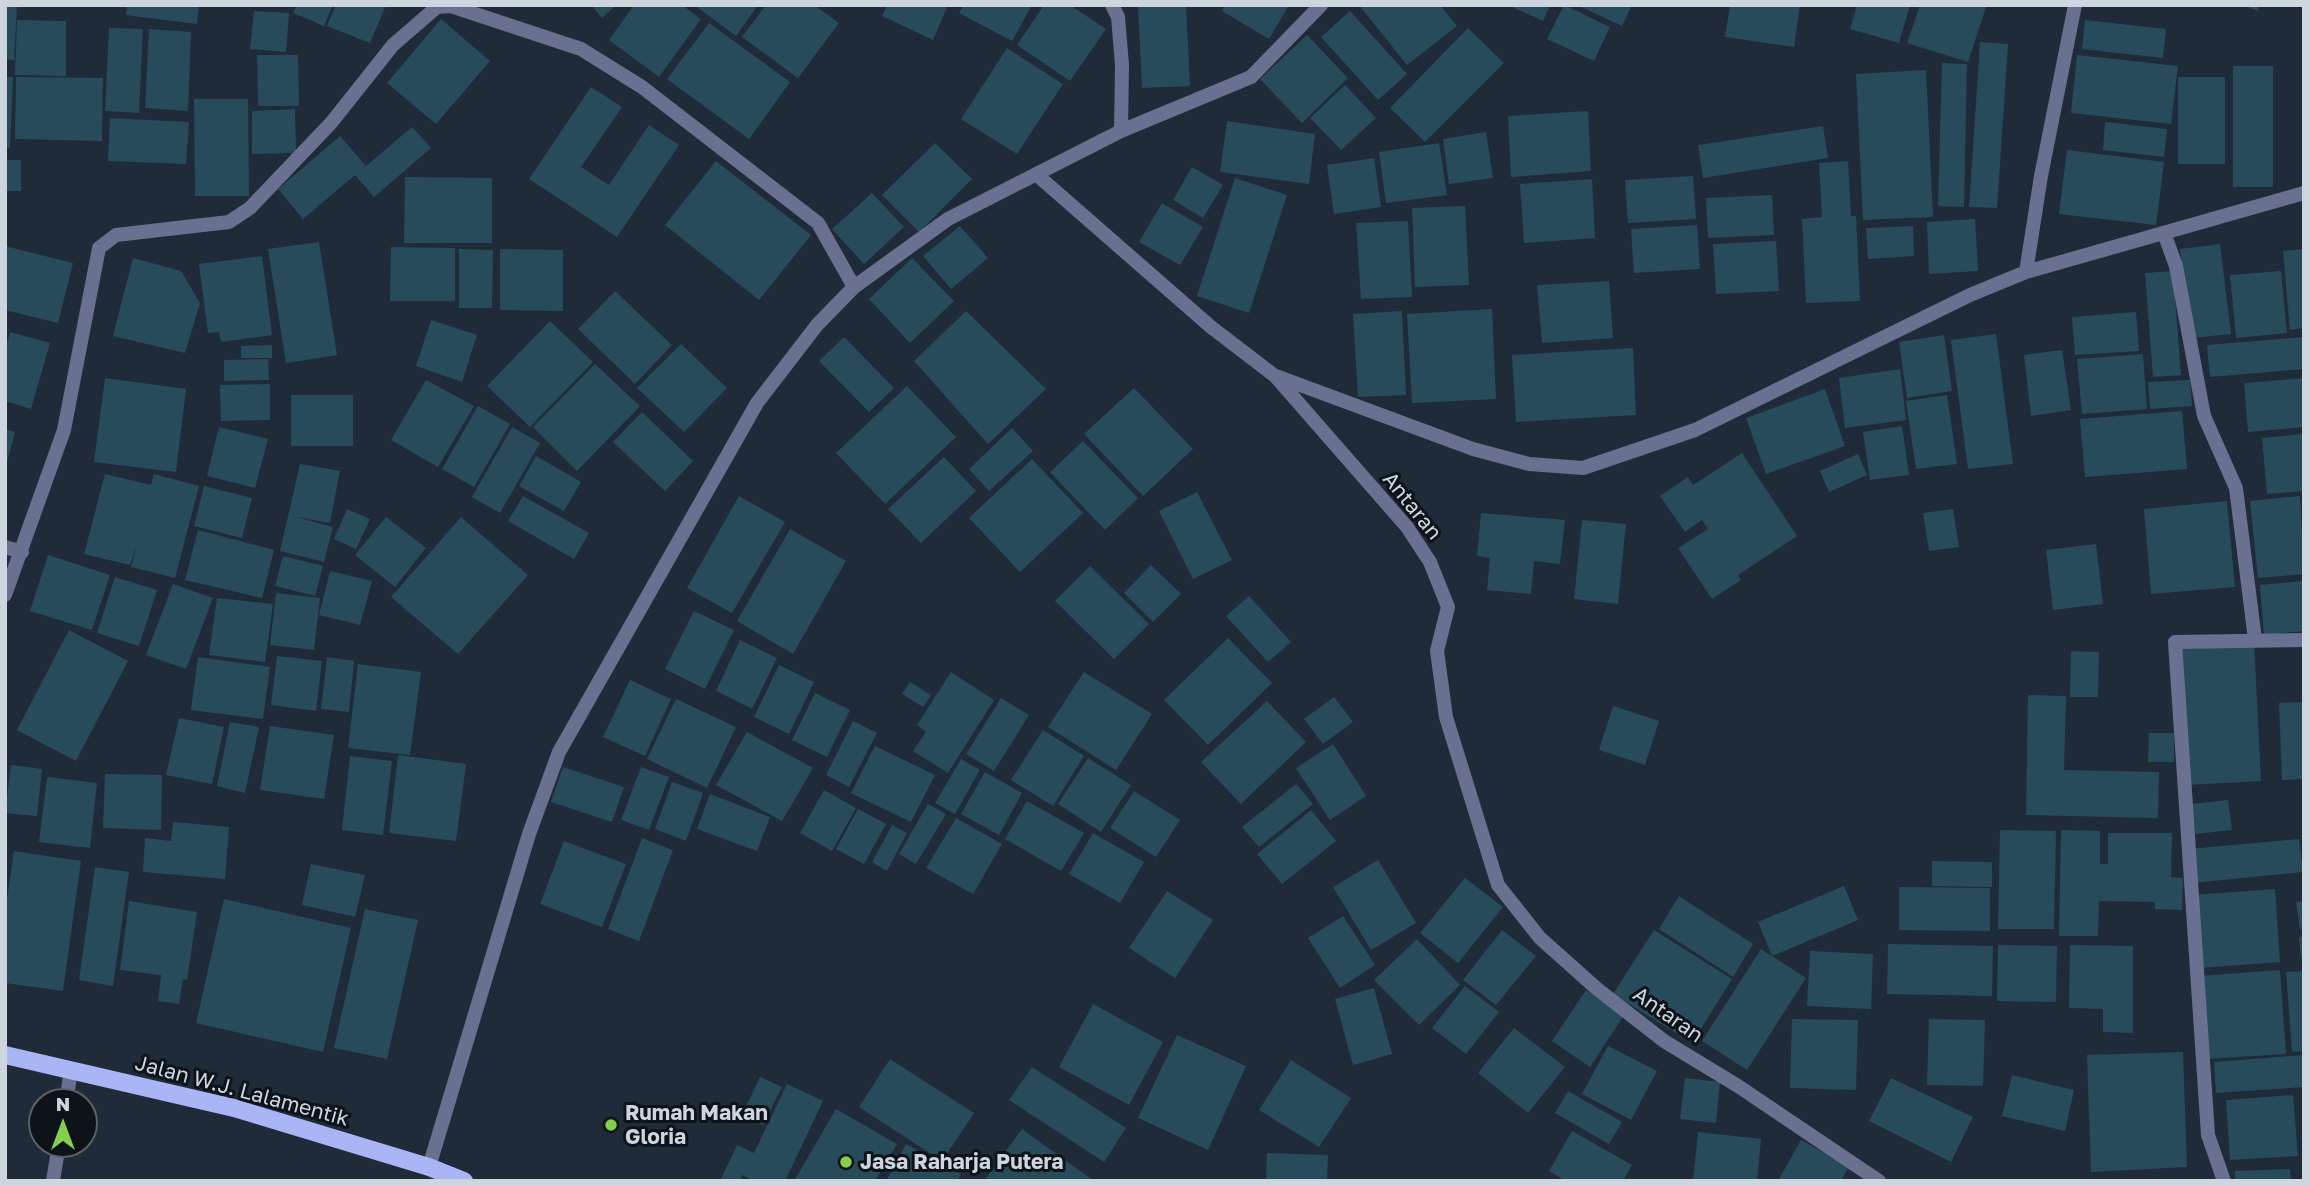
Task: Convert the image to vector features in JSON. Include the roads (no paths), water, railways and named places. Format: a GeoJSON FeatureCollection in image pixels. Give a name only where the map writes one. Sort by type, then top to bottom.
{"type":"FeatureCollection","features":[{"type":"Feature","properties":{"kind":"main road","name":"Jalan W.J. Lalamentik"},"geometry":{"type":"LineString","coordinates":[[5,1055],[234,1108],[429,1167],[464,1181]]}},
{"type":"Feature","properties":{"kind":"street"},"geometry":{"type":"LineString","coordinates":[[1112,5],[1118,17],[1122,65],[1121,131]]}},
{"type":"Feature","properties":{"kind":"street"},"geometry":{"type":"LineString","coordinates":[[429,1167],[529,834],[559,752],[757,403],[817,325],[854,288],[948,219],[1121,131],[1251,77],[1321,5]]}},
{"type":"Feature","properties":{"kind":"street"},"geometry":{"type":"LineString","coordinates":[[5,595],[64,430],[99,248],[116,235],[229,222],[250,208],[331,123],[393,45],[437,7],[451,6],[581,49],[642,87],[818,223],[854,288]]}},
{"type":"Feature","properties":{"kind":"street"},"geometry":{"type":"LineString","coordinates":[[2026,272],[2072,8]]}},
{"type":"Feature","properties":{"kind":"street","name":"Antaran"},"geometry":{"type":"LineString","coordinates":[[1037,175],[1211,327],[1275,376],[1407,527],[1430,562],[1448,607],[1437,651],[1446,717],[1498,885],[1540,938],[1596,988],[1664,1041],[1738,1086],[1879,1181]]}},
{"type":"Feature","properties":{"kind":"street"},"geometry":{"type":"LineString","coordinates":[[1275,376],[1473,449],[1529,464],[1583,468],[1695,430],[1970,295],[2026,272],[2304,194]]}},
{"type":"Feature","properties":{"kind":"street"},"geometry":{"type":"LineString","coordinates":[[2164,233],[2176,267],[2204,416],[2236,488],[2255,640]]}},
{"type":"Feature","properties":{"kind":"street"},"geometry":{"type":"LineString","coordinates":[[5,547],[22,552]]}},
{"type":"Feature","properties":{"kind":"street"},"geometry":{"type":"LineString","coordinates":[[2224,1181],[2208,1135],[2175,642],[2304,640]]}},
{"type":"Feature","properties":{"kind":"street"},"geometry":{"type":"LineString","coordinates":[[69,1088],[72,1070]]}},
{"type":"Feature","properties":{"kind":"street"},"geometry":{"type":"LineString","coordinates":[[53,1181],[57,1158]]}},
{"type":"Feature","properties":{"kind":"place","name":"Rumah Makan Gloria"},"geometry":{"type":"Point","coordinates":[611,1125]}},
{"type":"Feature","properties":{"kind":"place","name":"Jasa Raharja Putera"},"geometry":{"type":"Point","coordinates":[846,1162]}}]}
